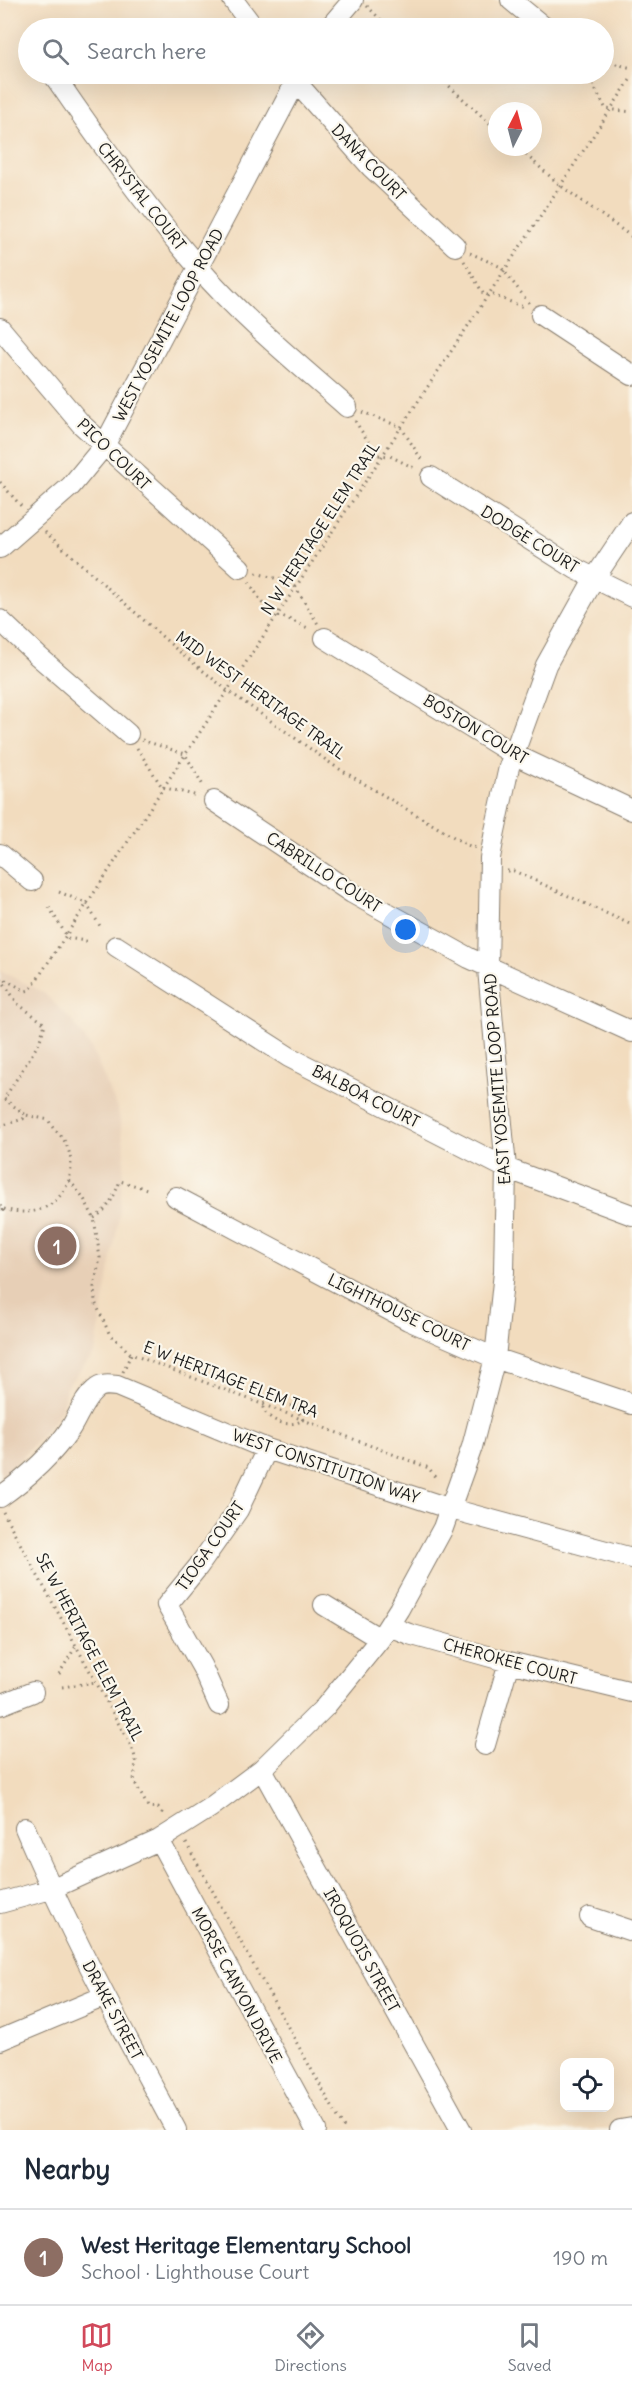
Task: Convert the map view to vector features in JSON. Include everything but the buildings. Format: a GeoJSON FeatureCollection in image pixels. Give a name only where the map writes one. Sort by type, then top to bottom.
{"type":"FeatureCollection","features":[{"type":"Feature","properties":{"kind":"street"},"geometry":{"type":"LineString","coordinates":[[233,0],[246,18]]}},
{"type":"Feature","properties":{"kind":"street"},"geometry":{"type":"LineString","coordinates":[[511,0],[533,18]]}},
{"type":"Feature","properties":{"kind":"street"},"geometry":{"type":"LineString","coordinates":[[343,18],[362,5]]}},
{"type":"Feature","properties":{"kind":"street","name":"CHRYSTAL COURT"},"geometry":{"type":"LineString","coordinates":[[60,84],[103,148],[198,267],[269,339],[347,407]]}},
{"type":"Feature","properties":{"kind":"street","name":"WEST YOSEMITE LOOP ROAD"},"geometry":{"type":"LineString","coordinates":[[0,548],[71,486],[104,446],[198,267],[290,84]]}},
{"type":"Feature","properties":{"kind":"street","name":"DANA COURT"},"geometry":{"type":"LineString","coordinates":[[301,84],[370,167],[455,246]]}},
{"type":"Feature","properties":{"kind":"street"},"geometry":{"type":"LineString","coordinates":[[541,315],[632,375]]}},
{"type":"Feature","properties":{"kind":"street","name":"PICO COURT"},"geometry":{"type":"LineString","coordinates":[[0,328],[81,424],[240,568]]}},
{"type":"Feature","properties":{"kind":"street","name":"DODGE COURT"},"geometry":{"type":"LineString","coordinates":[[431,477],[594,579],[632,597]]}},
{"type":"Feature","properties":{"kind":"street","name":"EAST YOSEMITE LOOP ROAD"},"geometry":{"type":"LineString","coordinates":[[0,1903],[51,1889],[159,1840],[211,1808],[262,1769],[325,1707],[384,1633],[421,1570],[451,1509],[472,1447],[495,1358],[504,1272],[506,1168],[488,969],[490,858],[502,793],[513,754],[546,664],[594,579],[632,522]]}},
{"type":"Feature","properties":{"kind":"street"},"geometry":{"type":"LineString","coordinates":[[0,620],[128,734]]}},
{"type":"Feature","properties":{"kind":"street","name":"BOSTON COURT"},"geometry":{"type":"LineString","coordinates":[[325,638],[513,754],[632,810]]}},
{"type":"Feature","properties":{"kind":"street","name":"CABRILLO COURT"},"geometry":{"type":"LineString","coordinates":[[214,801],[352,893],[488,969],[632,1032]]}},
{"type":"Feature","properties":{"kind":"street"},"geometry":{"type":"LineString","coordinates":[[0,854],[32,881]]}},
{"type":"Feature","properties":{"kind":"street","name":"BALBOA COURT"},"geometry":{"type":"LineString","coordinates":[[116,946],[289,1057],[506,1168],[632,1215]]}},
{"type":"Feature","properties":{"kind":"street","name":"LIGHTHOUSE COURT"},"geometry":{"type":"LineString","coordinates":[[176,1197],[408,1320],[495,1358],[632,1404]]}},
{"type":"Feature","properties":{"kind":"street","name":"WEST CONSTITUTION WAY"},"geometry":{"type":"LineString","coordinates":[[0,1497],[40,1465],[58,1445],[89,1397],[103,1386],[117,1386],[267,1449],[451,1509],[632,1558]]}},
{"type":"Feature","properties":{"kind":"street","name":"TIOGA COURT"},"geometry":{"type":"LineString","coordinates":[[219,1705],[202,1667],[167,1605],[198,1567],[238,1510],[267,1449]]}},
{"type":"Feature","properties":{"kind":"street","name":"CHEROKEE COURT"},"geometry":{"type":"LineString","coordinates":[[324,1605],[384,1633],[632,1692]]}},
{"type":"Feature","properties":{"kind":"street"},"geometry":{"type":"LineString","coordinates":[[485,1745],[509,1662]]}},
{"type":"Feature","properties":{"kind":"street"},"geometry":{"type":"LineString","coordinates":[[0,1705],[33,1692]]}},
{"type":"Feature","properties":{"kind":"street","name":"IROQUOIS STREET"},"geometry":{"type":"LineString","coordinates":[[262,1769],[461,2130]]}},
{"type":"Feature","properties":{"kind":"street","name":"DRAKE STREET"},"geometry":{"type":"LineString","coordinates":[[25,1828],[51,1889],[176,2130]]}},
{"type":"Feature","properties":{"kind":"street","name":"MORSE CANYON DRIVE"},"geometry":{"type":"LineString","coordinates":[[159,1840],[316,2130]]}},
{"type":"Feature","properties":{"kind":"street"},"geometry":{"type":"LineString","coordinates":[[590,1917],[632,1931]]}},
{"type":"Feature","properties":{"kind":"street"},"geometry":{"type":"LineString","coordinates":[[0,2040],[105,1996]]}},
{"type":"Feature","properties":{"kind":"street"},"geometry":{"type":"LineString","coordinates":[[620,2130],[632,2128]]}},
{"type":"Feature","properties":{"kind":"path"},"geometry":{"type":"LineString","coordinates":[[362,5],[377,18]]}},
{"type":"Feature","properties":{"kind":"path"},"geometry":{"type":"LineString","coordinates":[[614,64],[632,68]]}},
{"type":"Feature","properties":{"kind":"path","name":"N W HERITAGE ELEM TRAIL"},"geometry":{"type":"LineString","coordinates":[[0,977],[26,991],[30,990],[632,77]]}},
{"type":"Feature","properties":{"kind":"path"},"geometry":{"type":"LineString","coordinates":[[447,84],[488,122]]}},
{"type":"Feature","properties":{"kind":"path"},"geometry":{"type":"LineString","coordinates":[[592,84],[606,109],[632,112]]}},
{"type":"Feature","properties":{"kind":"path"},"geometry":{"type":"LineString","coordinates":[[527,156],[561,186],[632,237]]}},
{"type":"Feature","properties":{"kind":"path"},"geometry":{"type":"LineString","coordinates":[[455,246],[504,270],[520,294],[541,315]]}},
{"type":"Feature","properties":{"kind":"path"},"geometry":{"type":"LineString","coordinates":[[455,246],[484,294],[493,295],[541,315]]}},
{"type":"Feature","properties":{"kind":"path"},"geometry":{"type":"LineString","coordinates":[[347,407],[401,427],[431,477]]}},
{"type":"Feature","properties":{"kind":"path"},"geometry":{"type":"LineString","coordinates":[[347,407],[377,455],[390,456],[431,477]]}},
{"type":"Feature","properties":{"kind":"path"},"geometry":{"type":"LineString","coordinates":[[0,483],[20,505]]}},
{"type":"Feature","properties":{"kind":"path","name":"MID WEST HERITAGE TRAIL"},"geometry":{"type":"LineString","coordinates":[[48,536],[176,649],[227,690],[336,767],[466,845],[477,848]]}},
{"type":"Feature","properties":{"kind":"path"},"geometry":{"type":"LineString","coordinates":[[240,568],[293,583],[325,638]]}},
{"type":"Feature","properties":{"kind":"path"},"geometry":{"type":"LineString","coordinates":[[240,568],[271,617],[282,616],[325,638]]}},
{"type":"Feature","properties":{"kind":"path"},"geometry":{"type":"LineString","coordinates":[[128,734],[185,754],[198,779],[214,801]]}},
{"type":"Feature","properties":{"kind":"path"},"geometry":{"type":"LineString","coordinates":[[128,734],[162,787],[214,801]]}},
{"type":"Feature","properties":{"kind":"path"},"geometry":{"type":"LineString","coordinates":[[505,870],[514,871],[632,925]]}},
{"type":"Feature","properties":{"kind":"path"},"geometry":{"type":"LineString","coordinates":[[59,892],[86,903],[100,926]]}},
{"type":"Feature","properties":{"kind":"path"},"geometry":{"type":"LineString","coordinates":[[49,907],[68,938],[91,942]]}},
{"type":"Feature","properties":{"kind":"path"},"geometry":{"type":"LineString","coordinates":[[0,977],[18,1004],[45,1024],[39,1043],[4,1099],[26,1115],[50,1120],[50,1126],[65,1142],[71,1162],[69,1180],[60,1198],[43,1209],[22,1213],[2,1208],[0,1214]]}},
{"type":"Feature","properties":{"kind":"path"},"geometry":{"type":"LineString","coordinates":[[0,1126],[23,1119],[26,1115]]}},
{"type":"Feature","properties":{"kind":"path","name":"E W HERITAGE ELEM TRA"},"geometry":{"type":"LineString","coordinates":[[69,1180],[83,1197],[94,1218],[99,1258],[94,1287],[95,1302],[109,1332],[131,1354],[429,1468],[437,1480]]}},
{"type":"Feature","properties":{"kind":"path"},"geometry":{"type":"LineString","coordinates":[[94,1218],[104,1212],[113,1199],[120,1180],[147,1188]]}},
{"type":"Feature","properties":{"kind":"path"},"geometry":{"type":"LineString","coordinates":[[273,1400],[289,1404],[303,1420],[291,1424],[275,1420],[263,1409],[262,1404],[273,1400]]}},
{"type":"Feature","properties":{"kind":"path","name":"SE W HERITAGE ELEM TRAIL"},"geometry":{"type":"LineString","coordinates":[[7,1518],[133,1750],[136,1761],[134,1776],[136,1785],[148,1807],[158,1808],[164,1814]]}},
{"type":"Feature","properties":{"kind":"path"},"geometry":{"type":"LineString","coordinates":[[59,1674],[76,1646]]}},
{"type":"Feature","properties":{"kind":"path"},"geometry":{"type":"LineString","coordinates":[[63,1687],[96,1682]]}},
{"type":"Feature","properties":{"kind":"path"},"geometry":{"type":"LineString","coordinates":[[190,1848],[345,2130]]}},
{"type":"Feature","properties":{"kind":"shaded area"},"geometry":{"type":"Polygon","coordinates":[[[0,971],[43,992],[73,1022],[91,1048],[118,1110],[125,1152],[119,1217],[95,1353],[66,1387],[62,1408],[54,1421],[16,1464],[0,1478],[0,971]]]}},
{"type":"Feature","properties":{"kind":"place","name":"West Heritage Elementary School"},"geometry":{"type":"Point","coordinates":[57,1246]}}]}
